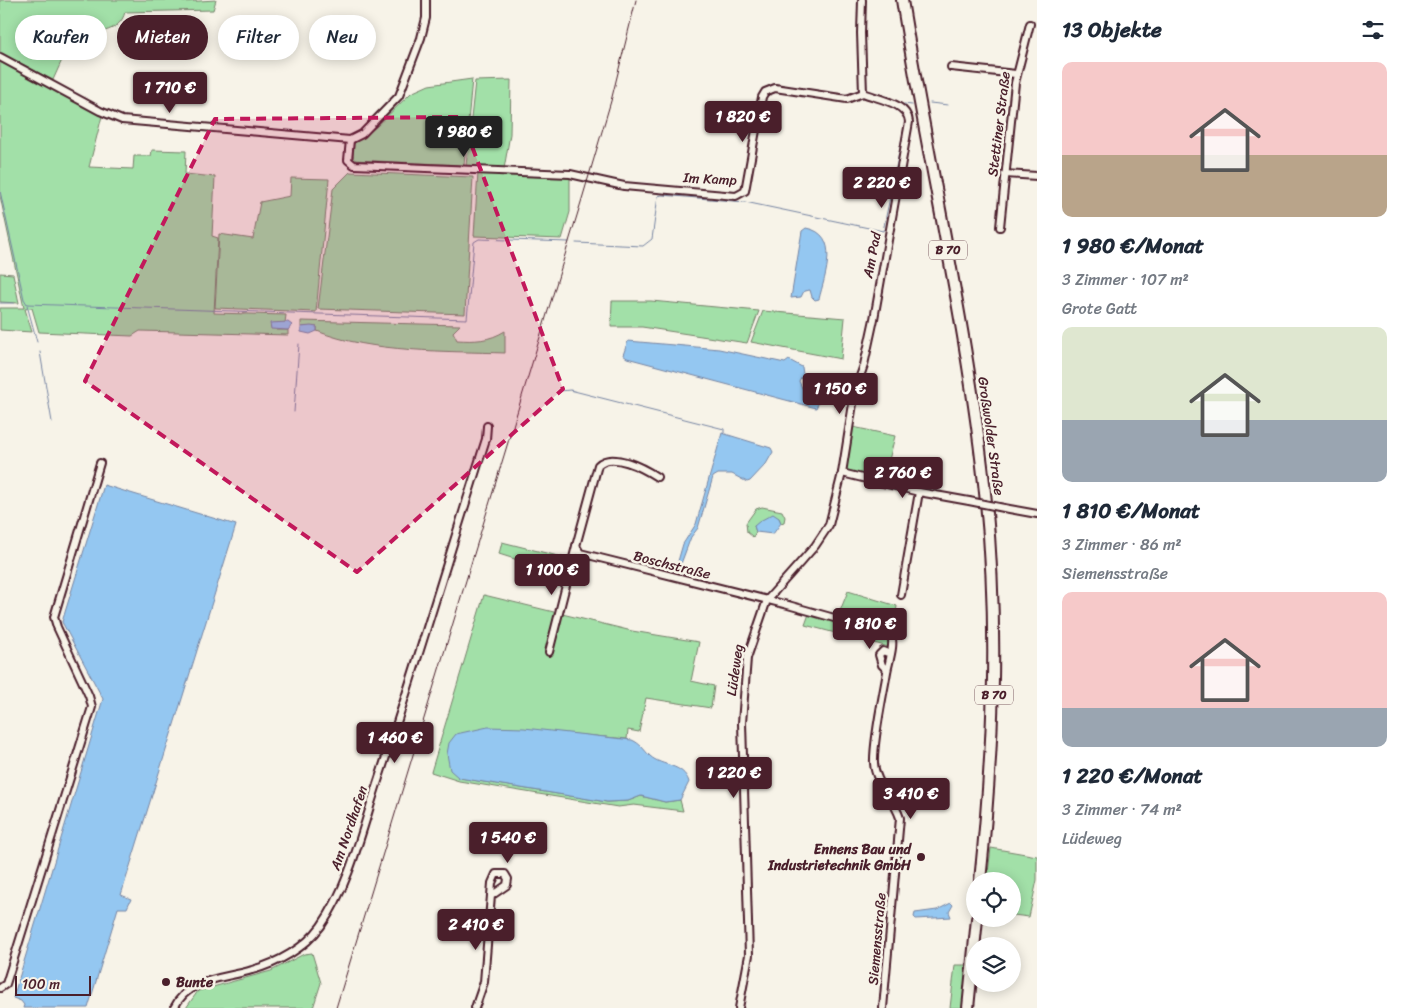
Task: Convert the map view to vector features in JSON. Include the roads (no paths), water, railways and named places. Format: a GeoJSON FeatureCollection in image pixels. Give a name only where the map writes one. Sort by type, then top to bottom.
{"type":"FeatureCollection","features":[{"type":"Feature","properties":{"kind":"main road","name":"Großwolder Straße"},"geometry":{"type":"LineString","coordinates":[[902,0],[966,349],[987,508],[994,613],[994,674],[991,774],[981,872]]}},
{"type":"Feature","properties":{"kind":"main road"},"geometry":{"type":"LineString","coordinates":[[968,1008],[976,927]]}},
{"type":"Feature","properties":{"kind":"street"},"geometry":{"type":"LineString","coordinates":[[0,57],[100,111],[122,120],[350,140],[362,134],[393,103],[402,91],[421,38],[426,18],[426,0]]}},
{"type":"Feature","properties":{"kind":"street"},"geometry":{"type":"LineString","coordinates":[[862,0],[863,93]]}},
{"type":"Feature","properties":{"kind":"street","name":"Stettiner Straße"},"geometry":{"type":"LineString","coordinates":[[1000,227],[1016,74],[1030,24]]}},
{"type":"Feature","properties":{"kind":"street"},"geometry":{"type":"LineString","coordinates":[[951,67],[970,67],[1016,74]]}},
{"type":"Feature","properties":{"kind":"street","name":"Im Kamp"},"geometry":{"type":"LineString","coordinates":[[350,140],[349,163],[354,165],[570,174],[624,186],[740,195],[745,191],[762,98],[765,92],[775,88],[847,99],[863,93]]}},
{"type":"Feature","properties":{"kind":"street","name":"Am Pad"},"geometry":{"type":"LineString","coordinates":[[863,93],[903,108],[910,119],[874,319],[864,364]]}},
{"type":"Feature","properties":{"kind":"street"},"geometry":{"type":"LineString","coordinates":[[1005,174],[1037,176]]}},
{"type":"Feature","properties":{"kind":"street","name":"Lüdeweg"},"geometry":{"type":"LineString","coordinates":[[739,1008],[749,955],[742,723],[744,680],[751,642],[767,600],[826,532],[842,473],[855,391],[864,364]]}},
{"type":"Feature","properties":{"kind":"street","name":"Am Nordhafen"},"geometry":{"type":"LineString","coordinates":[[174,1008],[183,995],[193,986],[209,980],[252,970],[286,956],[307,941],[329,914],[341,890],[386,756],[486,439],[487,426]]}},
{"type":"Feature","properties":{"kind":"street"},"geometry":{"type":"LineString","coordinates":[[549,652],[598,465],[601,462],[612,460],[644,468],[657,476]]}},
{"type":"Feature","properties":{"kind":"street"},"geometry":{"type":"LineString","coordinates":[[0,988],[6,984],[92,707],[89,696],[54,617],[100,462]]}},
{"type":"Feature","properties":{"kind":"street"},"geometry":{"type":"LineString","coordinates":[[842,473],[919,492],[1037,514]]}},
{"type":"Feature","properties":{"kind":"street"},"geometry":{"type":"LineString","coordinates":[[901,595],[919,492]]}},
{"type":"Feature","properties":{"kind":"street","name":"Boschstraße"},"geometry":{"type":"LineString","coordinates":[[576,546],[580,554],[767,600]]}},
{"type":"Feature","properties":{"kind":"street","name":"Siemensstraße"},"geometry":{"type":"LineString","coordinates":[[767,600],[886,631],[892,638],[874,762],[880,783],[897,807],[900,831],[883,1008]]}},
{"type":"Feature","properties":{"kind":"street","name":"Siemensstraße"},"geometry":{"type":"LineString","coordinates":[[887,670],[882,665],[879,655],[883,651],[890,654]]}},
{"type":"Feature","properties":{"kind":"street"},"geometry":{"type":"LineString","coordinates":[[475,1008],[484,982],[492,896]]}},
{"type":"Feature","properties":{"kind":"water"},"geometry":{"type":"Polygon","coordinates":[[[806,228],[817,232],[824,238],[827,247],[827,268],[819,299],[815,300],[810,290],[804,291],[801,297],[791,298],[802,231],[806,228]]]}},
{"type":"Feature","properties":{"kind":"water"},"geometry":{"type":"Polygon","coordinates":[[[288,322],[292,325],[288,330],[271,329],[270,323],[288,322]]]}},
{"type":"Feature","properties":{"kind":"water"},"geometry":{"type":"Polygon","coordinates":[[[301,327],[317,327],[317,331],[310,334],[301,332],[301,327]]]}},
{"type":"Feature","properties":{"kind":"water"},"geometry":{"type":"Polygon","coordinates":[[[628,341],[719,349],[785,363],[789,360],[802,367],[803,374],[799,381],[802,388],[815,393],[818,404],[816,408],[627,358],[623,355],[628,341]]]}},
{"type":"Feature","properties":{"kind":"water"},"geometry":{"type":"Polygon","coordinates":[[[722,433],[771,448],[773,452],[766,464],[750,481],[747,482],[732,474],[718,474],[713,477],[698,528],[691,537],[679,569],[676,568],[683,544],[696,524],[722,433]]]}},
{"type":"Feature","properties":{"kind":"water"},"geometry":{"type":"Polygon","coordinates":[[[104,485],[236,525],[121,895],[131,899],[127,908],[118,908],[88,1008],[23,1008],[24,1005],[21,1001],[13,998],[103,699],[62,622],[104,485]]]}},
{"type":"Feature","properties":{"kind":"water"},"geometry":{"type":"Polygon","coordinates":[[[773,514],[779,518],[781,523],[773,534],[756,532],[754,526],[773,514]]]}},
{"type":"Feature","properties":{"kind":"water"},"geometry":{"type":"Polygon","coordinates":[[[488,727],[524,728],[632,740],[640,745],[650,756],[682,771],[689,782],[680,800],[665,802],[641,796],[628,801],[607,802],[459,778],[450,770],[447,754],[449,743],[456,734],[488,727]]]}},
{"type":"Feature","properties":{"kind":"water"},"geometry":{"type":"Polygon","coordinates":[[[951,903],[953,905],[949,912],[951,917],[916,919],[914,917],[915,913],[937,910],[951,903]]]}},
{"type":"Feature","properties":{"kind":"waterway"},"geometry":{"type":"LineString","coordinates":[[930,103],[948,105]]}},
{"type":"Feature","properties":{"kind":"waterway"},"geometry":{"type":"LineString","coordinates":[[904,104],[912,105]]}},
{"type":"Feature","properties":{"kind":"waterway"},"geometry":{"type":"LineString","coordinates":[[576,243],[643,246],[652,239],[658,196],[662,195],[745,202],[883,231],[903,133]]}},
{"type":"Feature","properties":{"kind":"waterway"},"geometry":{"type":"LineString","coordinates":[[0,191],[24,299],[27,304],[467,319],[474,242],[479,239],[569,242]]}},
{"type":"Feature","properties":{"kind":"waterway"},"geometry":{"type":"LineString","coordinates":[[0,303],[14,303]]}},
{"type":"Feature","properties":{"kind":"waterway"},"geometry":{"type":"LineString","coordinates":[[27,305],[37,342]]}},
{"type":"Feature","properties":{"kind":"waterway"},"geometry":{"type":"LineString","coordinates":[[294,412],[299,344]]}},
{"type":"Feature","properties":{"kind":"waterway"},"geometry":{"type":"LineString","coordinates":[[40,352],[52,422]]}},
{"type":"Feature","properties":{"kind":"waterway"},"geometry":{"type":"LineString","coordinates":[[560,391],[570,390],[724,429],[724,433]]}},
{"type":"Feature","properties":{"kind":"railway"},"geometry":{"type":"LineString","coordinates":[[336,1008],[582,199],[611,101],[636,0]]}},
{"type":"Feature","properties":{"kind":"place","name":"Ennens Bau und Industrietechnik GmbH"},"geometry":{"type":"Point","coordinates":[921,857]}},
{"type":"Feature","properties":{"kind":"place","name":"Bunte"},"geometry":{"type":"Point","coordinates":[166,982]}}]}
